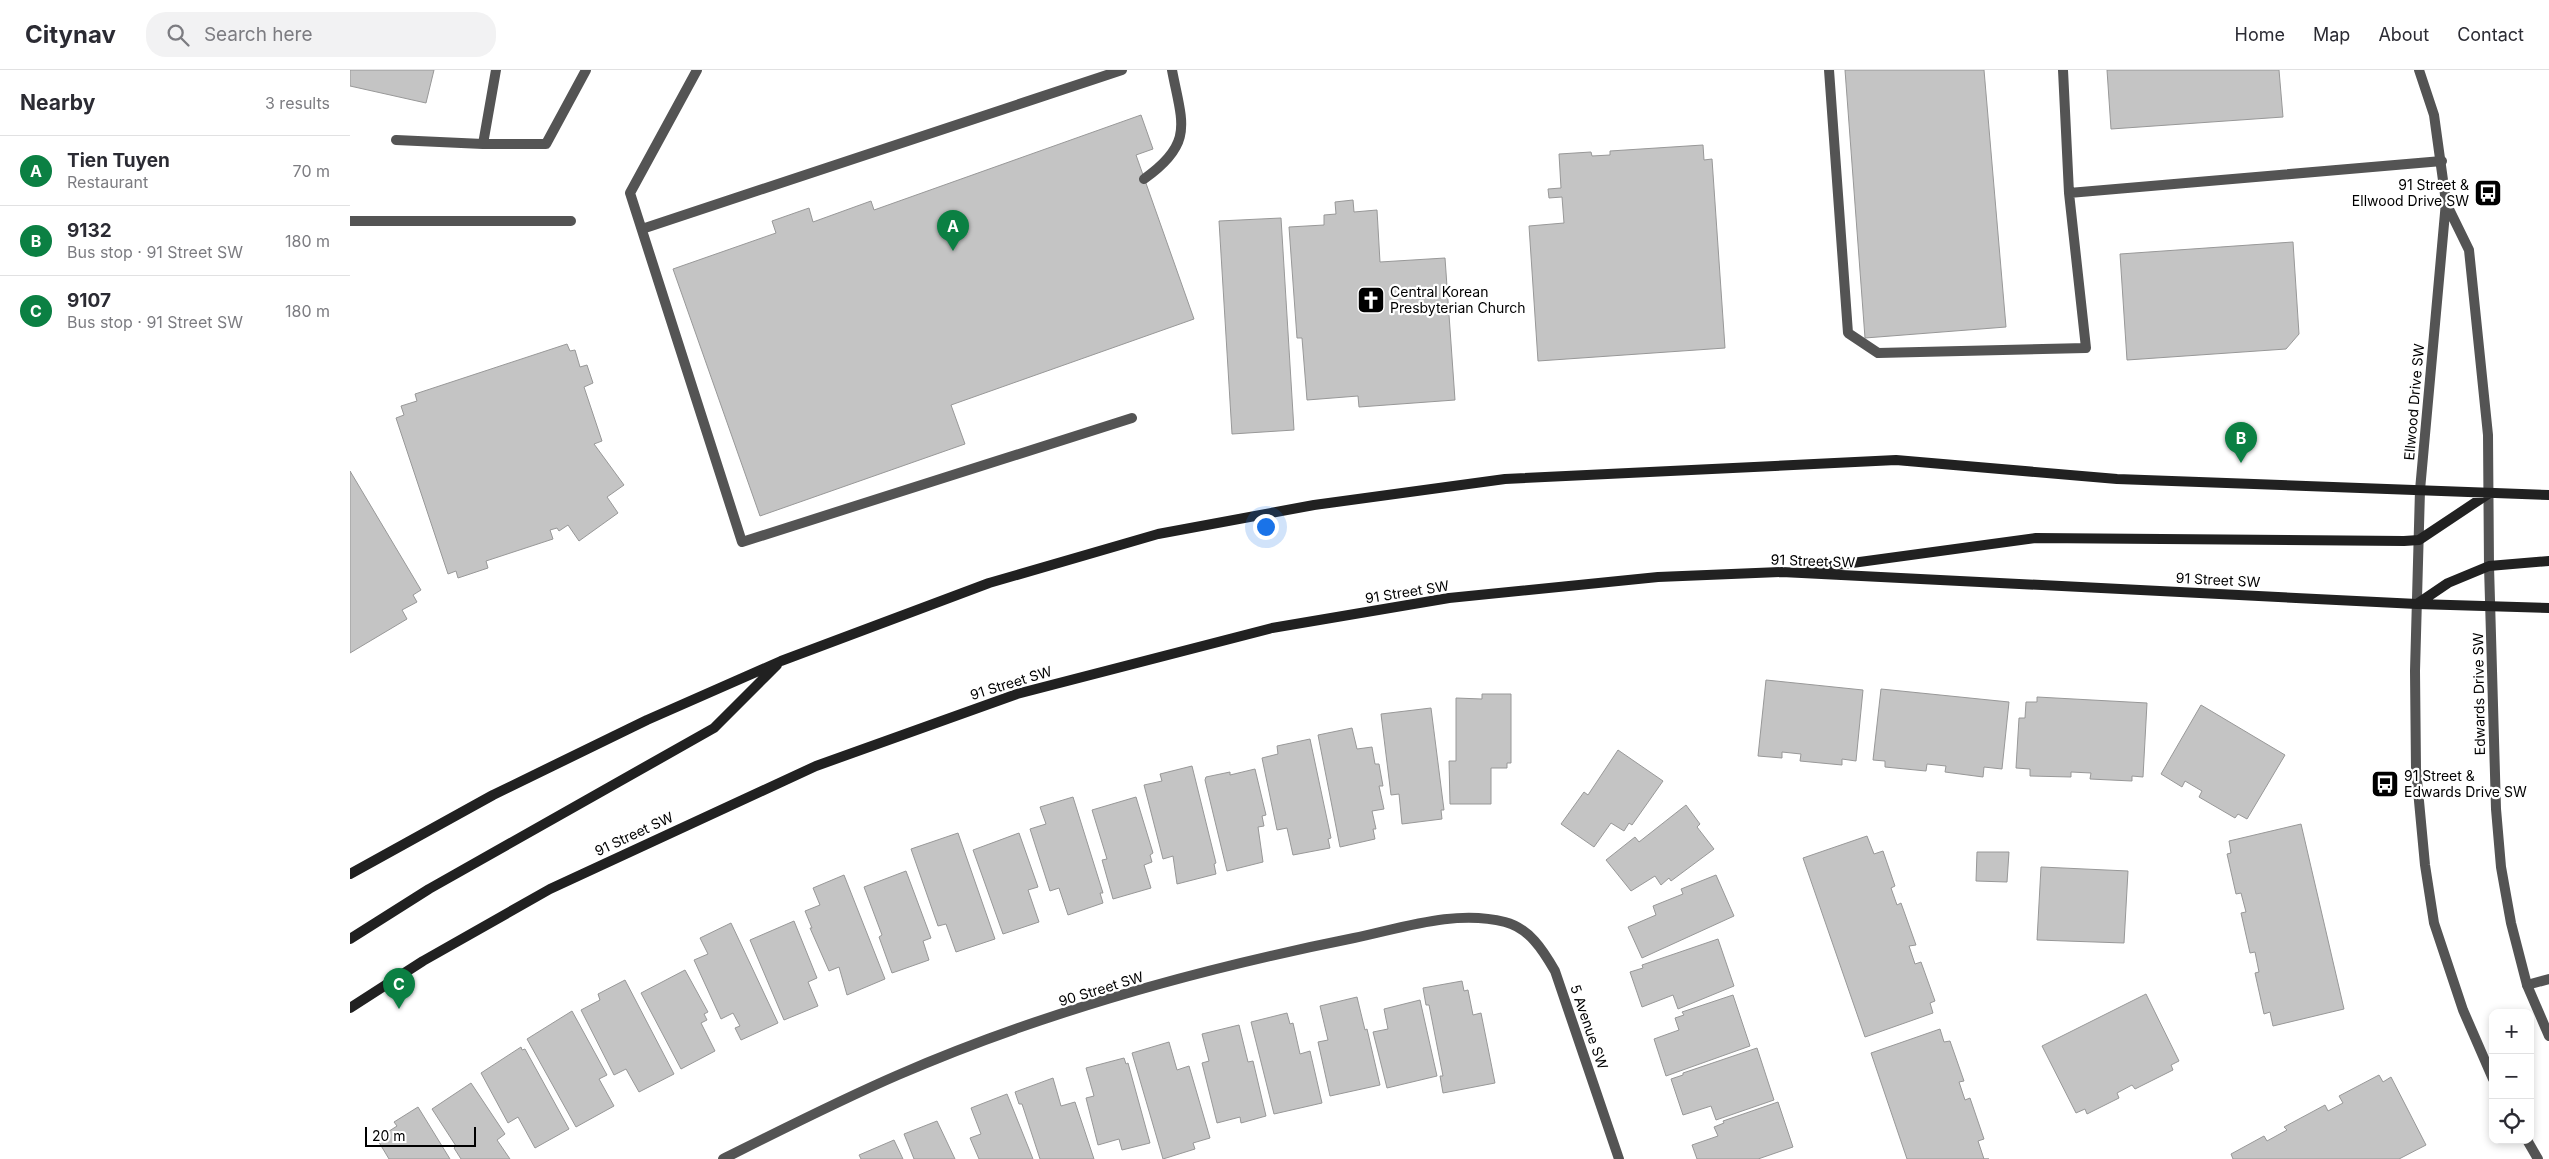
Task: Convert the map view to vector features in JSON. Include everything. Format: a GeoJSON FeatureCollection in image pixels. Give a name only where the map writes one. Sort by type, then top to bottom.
{"type":"FeatureCollection","features":[{"type":"Feature","properties":{"kind":"main road"},"geometry":{"type":"LineString","coordinates":[[350,874],[501,790],[647,720],[781,661],[989,584],[1158,534],[1314,504],[1505,479],[1896,460],[2117,479],[2549,495]]}},
{"type":"Feature","properties":{"kind":"main road"},"geometry":{"type":"LineString","coordinates":[[1782,572],[2036,538],[2404,542],[2419,540],[2488,494]]}},
{"type":"Feature","properties":{"kind":"main road"},"geometry":{"type":"LineString","coordinates":[[2417,604],[2448,583],[2488,566],[2549,561]]}},
{"type":"Feature","properties":{"kind":"main road","name":"91 Street SW"},"geometry":{"type":"LineString","coordinates":[[350,1008],[423,961],[550,888],[816,766],[1017,694],[1272,628],[1449,598],[1658,577],[1782,572],[2491,608],[2549,608]]}},
{"type":"Feature","properties":{"kind":"main road"},"geometry":{"type":"LineString","coordinates":[[350,939],[428,889],[714,728],[781,661]]}},
{"type":"Feature","properties":{"kind":"street"},"geometry":{"type":"LineString","coordinates":[[483,144],[496,70]]}},
{"type":"Feature","properties":{"kind":"street"},"geometry":{"type":"LineString","coordinates":[[396,140],[483,144],[546,144],[586,70]]}},
{"type":"Feature","properties":{"kind":"street"},"geometry":{"type":"LineString","coordinates":[[697,70],[630,193],[742,542],[1132,418]]}},
{"type":"Feature","properties":{"kind":"street"},"geometry":{"type":"LineString","coordinates":[[642,229],[1122,70]]}},
{"type":"Feature","properties":{"kind":"street"},"geometry":{"type":"LineString","coordinates":[[1144,179],[1160,168],[1179,144],[1183,128],[1172,70]]}},
{"type":"Feature","properties":{"kind":"street"},"geometry":{"type":"LineString","coordinates":[[1829,70],[1848,333],[1878,353],[2086,348],[2069,193],[2063,70]]}},
{"type":"Feature","properties":{"kind":"street","name":"Ellwood Drive SW"},"geometry":{"type":"LineString","coordinates":[[2417,604],[2420,490],[2446,202],[2442,161],[2434,115],[2419,70]]}},
{"type":"Feature","properties":{"kind":"street"},"geometry":{"type":"LineString","coordinates":[[2069,193],[2442,161]]}},
{"type":"Feature","properties":{"kind":"street","name":"Ellwood Drive SW"},"geometry":{"type":"LineString","coordinates":[[2446,202],[2469,250],[2488,435],[2488,494]]}},
{"type":"Feature","properties":{"kind":"street"},"geometry":{"type":"LineString","coordinates":[[350,221],[571,221]]}},
{"type":"Feature","properties":{"kind":"street","name":"Edwards Drive SW"},"geometry":{"type":"LineString","coordinates":[[2488,494],[2488,566],[2491,608],[2496,809],[2501,867],[2511,923],[2527,985],[2549,1036]]}},
{"type":"Feature","properties":{"kind":"street"},"geometry":{"type":"LineString","coordinates":[[2417,604],[2416,769],[2425,865],[2434,923],[2462,1010],[2489,1070]]}},
{"type":"Feature","properties":{"kind":"street","name":"90 Street SW"},"geometry":{"type":"LineString","coordinates":[[723,1159],[898,1075],[1087,1006],[1270,955],[1436,921],[1468,916],[1507,922]]}},
{"type":"Feature","properties":{"kind":"street","name":"5 Avenue SW"},"geometry":{"type":"LineString","coordinates":[[1507,922],[1533,938],[1544,950],[1555,971],[1619,1159]]}},
{"type":"Feature","properties":{"kind":"street"},"geometry":{"type":"LineString","coordinates":[[2527,985],[2549,979]]}},
{"type":"Feature","properties":{"kind":"street"},"geometry":{"type":"LineString","coordinates":[[2529,1144],[2538,1159]]}},
{"type":"Feature","properties":{"kind":"building"},"geometry":{"type":"Polygon","coordinates":[[[350,70],[434,70],[426,103],[350,86],[350,70]]]}},
{"type":"Feature","properties":{"kind":"building"},"geometry":{"type":"Polygon","coordinates":[[[1845,70],[1984,70],[2006,327],[1865,338],[1845,70]]]}},
{"type":"Feature","properties":{"kind":"building"},"geometry":{"type":"Polygon","coordinates":[[[2107,70],[2279,70],[2283,117],[2111,129],[2107,70]]]}},
{"type":"Feature","properties":{"kind":"building"},"geometry":{"type":"Polygon","coordinates":[[[1141,115],[1153,149],[1136,155],[1194,319],[951,405],[965,444],[760,516],[673,269],[776,233],[772,221],[809,208],[813,222],[871,201],[874,210],[1141,115]]]}},
{"type":"Feature","properties":{"kind":"building"},"geometry":{"type":"Polygon","coordinates":[[[1703,145],[1704,160],[1712,159],[1725,348],[1538,361],[1529,226],[1564,223],[1562,197],[1549,198],[1548,189],[1561,188],[1559,154],[1591,152],[1592,156],[1610,155],[1610,151],[1703,145]]]}},
{"type":"Feature","properties":{"kind":"building","name":"Central Korean Presbyterian Church"},"geometry":{"type":"Polygon","coordinates":[[[1353,200],[1354,212],[1377,210],[1380,262],[1445,258],[1455,400],[1359,407],[1358,396],[1307,400],[1302,338],[1297,338],[1289,227],[1324,225],[1324,215],[1336,214],[1335,202],[1353,200]]]}},
{"type":"Feature","properties":{"kind":"building"},"geometry":{"type":"Polygon","coordinates":[[[1281,218],[1294,430],[1232,434],[1219,221],[1281,218]]]}},
{"type":"Feature","properties":{"kind":"building"},"geometry":{"type":"Polygon","coordinates":[[[2293,242],[2299,334],[2286,349],[2127,360],[2120,254],[2293,242]]]}},
{"type":"Feature","properties":{"kind":"building"},"geometry":{"type":"Polygon","coordinates":[[[567,344],[570,351],[575,350],[580,367],[587,365],[593,383],[584,387],[602,441],[594,444],[624,485],[607,497],[618,513],[579,541],[568,525],[559,531],[557,528],[550,530],[553,539],[486,561],[488,568],[458,578],[456,571],[448,574],[396,418],[404,415],[401,406],[417,401],[415,394],[567,344]]]}},
{"type":"Feature","properties":{"kind":"building"},"geometry":{"type":"Polygon","coordinates":[[[350,471],[421,590],[413,595],[417,602],[402,610],[407,619],[350,653],[350,471]]]}},
{"type":"Feature","properties":{"kind":"building"},"geometry":{"type":"Polygon","coordinates":[[[1766,680],[1863,690],[1856,761],[1842,759],[1842,765],[1800,761],[1801,754],[1782,752],[1782,758],[1758,756],[1766,680]]]}},
{"type":"Feature","properties":{"kind":"building"},"geometry":{"type":"Polygon","coordinates":[[[1881,689],[2009,702],[2002,769],[1984,767],[1983,777],[1945,772],[1946,766],[1927,764],[1926,771],[1885,767],[1885,761],[1873,760],[1881,689]]]}},
{"type":"Feature","properties":{"kind":"building"},"geometry":{"type":"Polygon","coordinates":[[[1482,694],[1511,694],[1511,763],[1507,763],[1507,768],[1491,768],[1491,804],[1450,804],[1449,761],[1456,761],[1456,698],[1482,699],[1482,694]]]}},
{"type":"Feature","properties":{"kind":"building"},"geometry":{"type":"Polygon","coordinates":[[[2037,697],[2147,703],[2143,777],[2132,776],[2132,781],[2090,779],[2091,773],[2071,772],[2071,777],[2030,776],[2030,769],[2016,768],[2019,718],[2025,718],[2026,702],[2037,702],[2037,697]]]}},
{"type":"Feature","properties":{"kind":"building"},"geometry":{"type":"Polygon","coordinates":[[[2201,705],[2285,755],[2247,819],[2238,814],[2235,818],[2199,797],[2202,791],[2185,781],[2182,787],[2161,774],[2201,705]]]}},
{"type":"Feature","properties":{"kind":"building"},"geometry":{"type":"Polygon","coordinates":[[[1431,708],[1444,810],[1441,810],[1442,819],[1402,824],[1399,794],[1391,795],[1381,714],[1431,708]]]}},
{"type":"Feature","properties":{"kind":"building"},"geometry":{"type":"Polygon","coordinates":[[[1352,728],[1357,749],[1372,747],[1375,764],[1379,764],[1383,786],[1379,786],[1384,809],[1372,811],[1376,829],[1373,829],[1375,839],[1340,847],[1318,735],[1352,728]]]}},
{"type":"Feature","properties":{"kind":"building"},"geometry":{"type":"Polygon","coordinates":[[[1310,739],[1331,838],[1328,839],[1330,848],[1293,855],[1287,828],[1277,830],[1262,758],[1278,754],[1277,746],[1310,739]]]}},
{"type":"Feature","properties":{"kind":"building"},"geometry":{"type":"Polygon","coordinates":[[[1618,750],[1663,781],[1632,825],[1629,823],[1624,831],[1611,823],[1594,847],[1561,824],[1584,792],[1588,795],[1618,750]]]}},
{"type":"Feature","properties":{"kind":"building"},"geometry":{"type":"Polygon","coordinates":[[[1192,766],[1216,863],[1214,864],[1216,874],[1177,884],[1173,856],[1163,859],[1144,785],[1162,781],[1160,774],[1192,766]]]}},
{"type":"Feature","properties":{"kind":"building"},"geometry":{"type":"Polygon","coordinates":[[[1255,769],[1266,815],[1262,816],[1264,826],[1258,827],[1263,862],[1227,871],[1205,780],[1206,777],[1230,772],[1230,775],[1255,769]]]}},
{"type":"Feature","properties":{"kind":"building"},"geometry":{"type":"Polygon","coordinates":[[[1073,797],[1103,893],[1100,893],[1103,903],[1068,915],[1059,888],[1050,891],[1030,829],[1046,824],[1040,807],[1073,797]]]}},
{"type":"Feature","properties":{"kind":"building"},"geometry":{"type":"Polygon","coordinates":[[[1136,797],[1153,853],[1150,855],[1152,862],[1144,865],[1151,888],[1113,899],[1102,860],[1107,859],[1092,810],[1136,797]]]}},
{"type":"Feature","properties":{"kind":"building"},"geometry":{"type":"Polygon","coordinates":[[[1686,805],[1700,824],[1697,827],[1714,849],[1671,881],[1669,878],[1661,885],[1655,876],[1631,891],[1606,860],[1635,837],[1639,842],[1686,805]]]}},
{"type":"Feature","properties":{"kind":"building"},"geometry":{"type":"Polygon","coordinates":[[[2301,824],[2344,1009],[2273,1026],[2270,1012],[2264,1014],[2255,973],[2259,972],[2255,952],[2250,953],[2241,913],[2246,912],[2241,893],[2236,894],[2227,854],[2231,853],[2229,841],[2301,824]]]}},
{"type":"Feature","properties":{"kind":"building"},"geometry":{"type":"Polygon","coordinates":[[[958,833],[995,939],[956,952],[946,924],[938,926],[911,849],[958,833]]]}},
{"type":"Feature","properties":{"kind":"building"},"geometry":{"type":"Polygon","coordinates":[[[1019,833],[1038,887],[1028,890],[1039,922],[1003,934],[973,850],[1019,833]]]}},
{"type":"Feature","properties":{"kind":"building"},"geometry":{"type":"Polygon","coordinates":[[[1867,836],[1874,854],[1883,851],[1895,886],[1891,888],[1897,905],[1901,903],[1916,945],[1909,946],[1915,964],[1921,962],[1935,1001],[1930,1003],[1933,1013],[1865,1037],[1803,858],[1867,836]]]}},
{"type":"Feature","properties":{"kind":"building"},"geometry":{"type":"Polygon","coordinates":[[[1977,852],[2009,852],[2007,882],[1976,881],[1977,852]]]}},
{"type":"Feature","properties":{"kind":"building"},"geometry":{"type":"Polygon","coordinates":[[[2041,867],[2128,871],[2124,943],[2037,940],[2041,867]]]}},
{"type":"Feature","properties":{"kind":"building"},"geometry":{"type":"Polygon","coordinates":[[[906,871],[931,938],[923,941],[929,960],[892,973],[879,937],[882,935],[864,887],[906,871]]]}},
{"type":"Feature","properties":{"kind":"building"},"geometry":{"type":"Polygon","coordinates":[[[844,875],[885,979],[847,995],[839,967],[829,971],[810,928],[812,928],[805,911],[820,905],[813,888],[844,875]]]}},
{"type":"Feature","properties":{"kind":"building"},"geometry":{"type":"Polygon","coordinates":[[[1716,875],[1734,916],[1642,958],[1628,927],[1656,915],[1653,906],[1683,894],[1681,889],[1716,875]]]}},
{"type":"Feature","properties":{"kind":"building"},"geometry":{"type":"Polygon","coordinates":[[[794,921],[817,978],[808,982],[818,1006],[784,1020],[750,940],[794,921]]]}},
{"type":"Feature","properties":{"kind":"building"},"geometry":{"type":"Polygon","coordinates":[[[731,923],[778,1023],[741,1040],[735,1028],[740,1026],[733,1013],[721,1019],[694,960],[708,954],[700,938],[731,923]]]}},
{"type":"Feature","properties":{"kind":"building"},"geometry":{"type":"Polygon","coordinates":[[[1718,939],[1734,986],[1678,1009],[1673,995],[1642,1007],[1630,972],[1643,968],[1642,965],[1718,939]]]}},
{"type":"Feature","properties":{"kind":"building"},"geometry":{"type":"Polygon","coordinates":[[[685,970],[708,1012],[704,1014],[707,1020],[701,1023],[715,1051],[681,1069],[641,993],[685,970]]]}},
{"type":"Feature","properties":{"kind":"building"},"geometry":{"type":"Polygon","coordinates":[[[625,980],[674,1074],[639,1092],[626,1069],[614,1075],[581,1010],[600,1000],[598,994],[625,980]]]}},
{"type":"Feature","properties":{"kind":"building"},"geometry":{"type":"Polygon","coordinates":[[[1462,981],[1464,991],[1468,990],[1473,1015],[1481,1013],[1495,1083],[1443,1093],[1440,1076],[1443,1076],[1429,1005],[1426,1005],[1423,988],[1462,981]]]}},
{"type":"Feature","properties":{"kind":"building"},"geometry":{"type":"Polygon","coordinates":[[[2146,994],[2179,1061],[2171,1065],[2173,1070],[2135,1089],[2132,1085],[2117,1093],[2119,1098],[2087,1114],[2085,1109],[2076,1113],[2042,1046],[2146,994]]]}},
{"type":"Feature","properties":{"kind":"building"},"geometry":{"type":"Polygon","coordinates":[[[1733,995],[1750,1046],[1666,1076],[1654,1039],[1679,1030],[1675,1018],[1684,1015],[1682,1012],[1733,995]]]}},
{"type":"Feature","properties":{"kind":"building"},"geometry":{"type":"Polygon","coordinates":[[[1357,997],[1365,1030],[1367,1029],[1380,1085],[1330,1096],[1318,1042],[1328,1040],[1320,1006],[1357,997]]]}},
{"type":"Feature","properties":{"kind":"building"},"geometry":{"type":"Polygon","coordinates":[[[1420,1000],[1437,1076],[1387,1088],[1373,1032],[1388,1029],[1384,1009],[1420,1000]]]}},
{"type":"Feature","properties":{"kind":"building"},"geometry":{"type":"Polygon","coordinates":[[[572,1011],[607,1075],[599,1079],[614,1106],[576,1127],[527,1039],[572,1011]]]}},
{"type":"Feature","properties":{"kind":"building"},"geometry":{"type":"Polygon","coordinates":[[[1287,1013],[1290,1024],[1293,1023],[1300,1054],[1310,1051],[1322,1103],[1274,1114],[1251,1022],[1287,1013]]]}},
{"type":"Feature","properties":{"kind":"building"},"geometry":{"type":"Polygon","coordinates":[[[1239,1025],[1248,1062],[1253,1061],[1266,1116],[1241,1123],[1240,1117],[1217,1123],[1202,1063],[1209,1061],[1202,1034],[1239,1025]]]}},
{"type":"Feature","properties":{"kind":"building"},"geometry":{"type":"Polygon","coordinates":[[[1940,1029],[1944,1042],[1950,1041],[1964,1081],[1959,1082],[1965,1100],[1970,1098],[1984,1139],[1978,1141],[1984,1159],[1907,1159],[1871,1053],[1940,1029]]]}},
{"type":"Feature","properties":{"kind":"building"},"geometry":{"type":"Polygon","coordinates":[[[1169,1042],[1177,1070],[1189,1066],[1210,1138],[1193,1143],[1195,1149],[1163,1159],[1132,1053],[1169,1042]]]}},
{"type":"Feature","properties":{"kind":"building"},"geometry":{"type":"Polygon","coordinates":[[[521,1047],[522,1050],[525,1049],[569,1129],[535,1148],[518,1117],[508,1123],[481,1073],[521,1047]]]}},
{"type":"Feature","properties":{"kind":"building"},"geometry":{"type":"Polygon","coordinates":[[[1757,1048],[1774,1100],[1716,1120],[1711,1106],[1683,1115],[1671,1079],[1683,1075],[1683,1073],[1757,1048]]]}},
{"type":"Feature","properties":{"kind":"building"},"geometry":{"type":"Polygon","coordinates":[[[1124,1058],[1126,1064],[1128,1063],[1150,1143],[1122,1150],[1119,1139],[1098,1145],[1086,1098],[1094,1096],[1086,1068],[1124,1058]]]}},
{"type":"Feature","properties":{"kind":"building"},"geometry":{"type":"Polygon","coordinates":[[[2379,1075],[2383,1082],[2391,1077],[2426,1145],[2399,1159],[2233,1159],[2231,1154],[2264,1136],[2267,1141],[2287,1130],[2284,1127],[2325,1105],[2328,1111],[2343,1103],[2339,1096],[2379,1075]]]}},
{"type":"Feature","properties":{"kind":"building"},"geometry":{"type":"Polygon","coordinates":[[[1053,1078],[1061,1106],[1075,1102],[1094,1159],[1040,1159],[1022,1104],[1019,1104],[1015,1092],[1053,1078]]]}},
{"type":"Feature","properties":{"kind":"building"},"geometry":{"type":"Polygon","coordinates":[[[471,1083],[505,1134],[497,1140],[510,1159],[461,1159],[454,1148],[456,1146],[432,1109],[471,1083]]]}},
{"type":"Feature","properties":{"kind":"building"},"geometry":{"type":"Polygon","coordinates":[[[1007,1094],[1033,1159],[979,1159],[970,1138],[981,1134],[971,1108],[1007,1094]]]}},
{"type":"Feature","properties":{"kind":"building"},"geometry":{"type":"Polygon","coordinates":[[[1778,1102],[1793,1147],[1758,1159],[1697,1159],[1692,1145],[1718,1136],[1714,1127],[1724,1123],[1723,1121],[1778,1102]]]}},
{"type":"Feature","properties":{"kind":"building"},"geometry":{"type":"Polygon","coordinates":[[[418,1107],[450,1159],[389,1159],[377,1139],[397,1126],[394,1122],[418,1107]]]}},
{"type":"Feature","properties":{"kind":"building"},"geometry":{"type":"Polygon","coordinates":[[[937,1121],[955,1159],[914,1159],[904,1134],[937,1121]]]}},
{"type":"Feature","properties":{"kind":"building"},"geometry":{"type":"Polygon","coordinates":[[[894,1140],[903,1159],[861,1159],[859,1155],[894,1140]]]}},
{"type":"Feature","properties":{"kind":"place","name":"91 Street & Ellwood Drive SW"},"geometry":{"type":"Point","coordinates":[2488,193]}},
{"type":"Feature","properties":{"kind":"place","name":"Tien Tuyen"},"geometry":{"type":"Point","coordinates":[953,251]}},
{"type":"Feature","properties":{"kind":"place","name":"Central Korean Presbyterian Church"},"geometry":{"type":"Point","coordinates":[1371,300]}},
{"type":"Feature","properties":{"kind":"place","name":"9132"},"geometry":{"type":"Point","coordinates":[2241,463]}},
{"type":"Feature","properties":{"kind":"place","name":"91 Street & Edwards Drive SW"},"geometry":{"type":"Point","coordinates":[2385,784]}},
{"type":"Feature","properties":{"kind":"place","name":"9107"},"geometry":{"type":"Point","coordinates":[399,1009]}}]}
